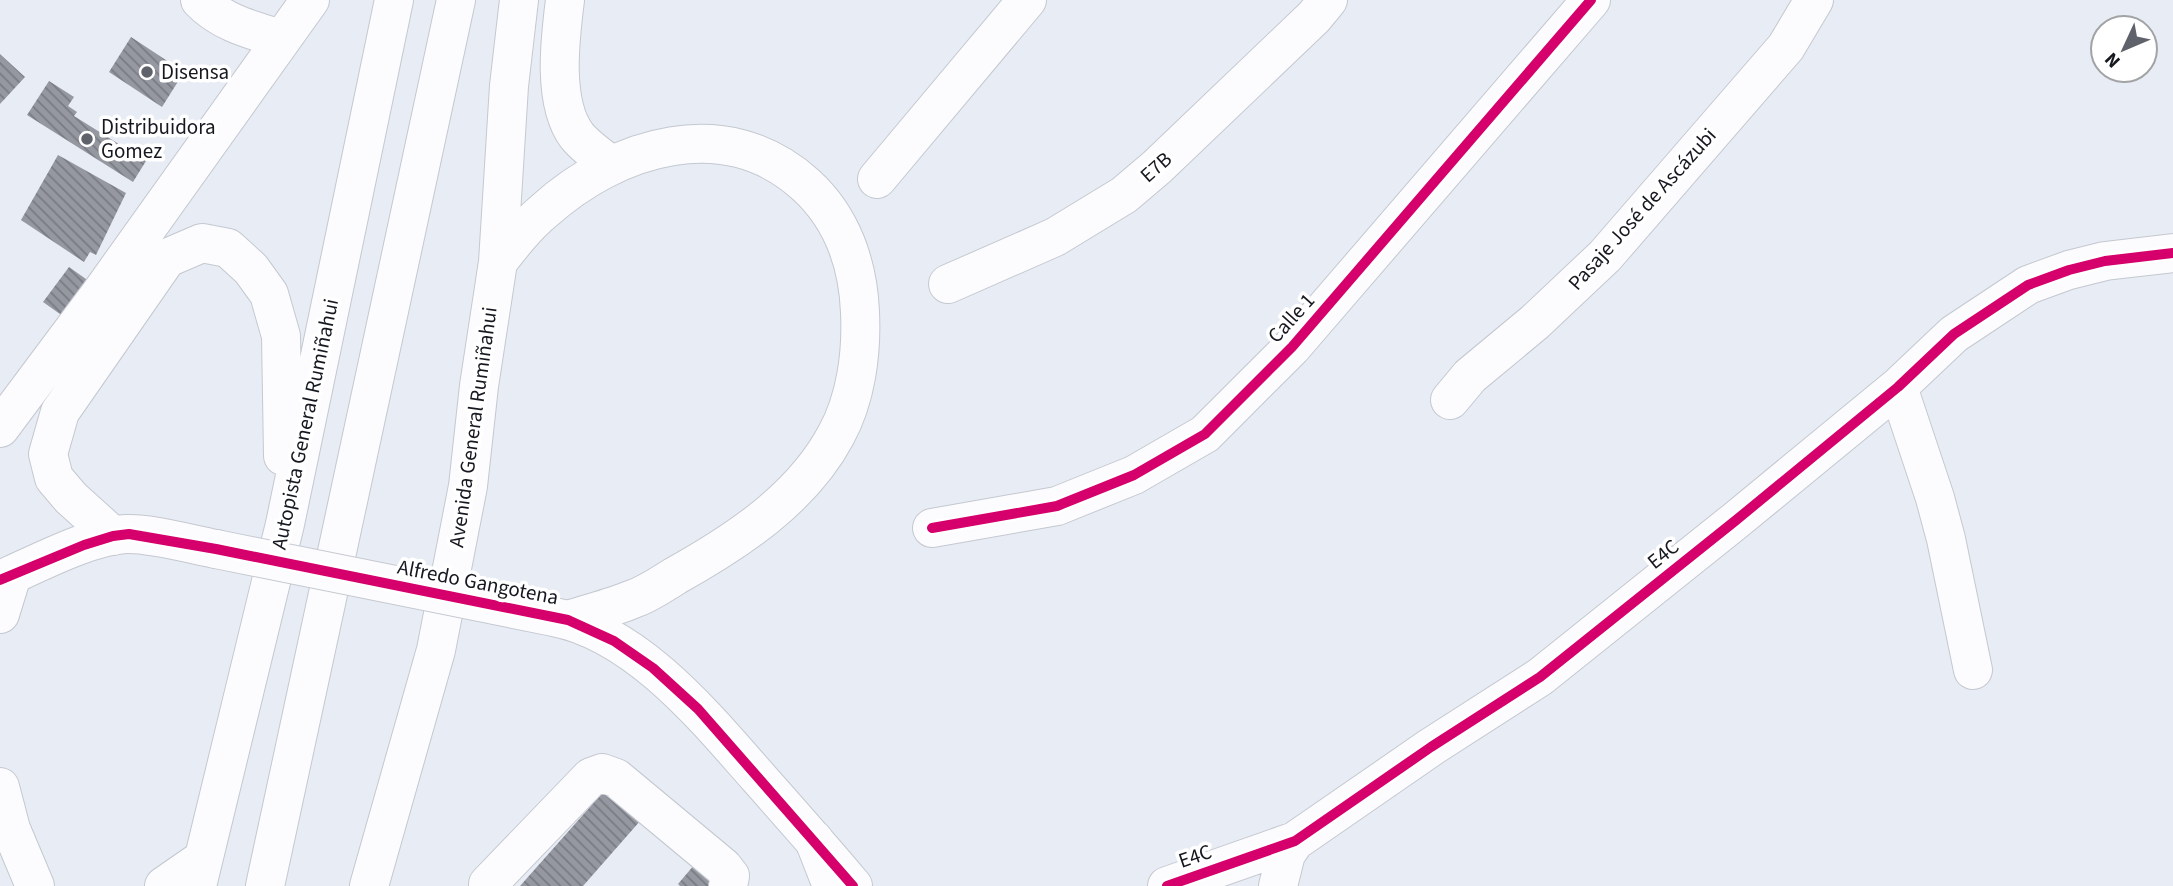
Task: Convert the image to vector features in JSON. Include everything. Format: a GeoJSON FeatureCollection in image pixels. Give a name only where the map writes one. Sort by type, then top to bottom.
{"type":"FeatureCollection","features":[{"type":"Feature","properties":{"kind":"main road"},"geometry":{"type":"LineString","coordinates":[[200,0],[237,25],[281,39]]}},
{"type":"Feature","properties":{"kind":"main road"},"geometry":{"type":"LineString","coordinates":[[0,428],[100,294],[310,0]]}},
{"type":"Feature","properties":{"kind":"main road","name":"Autopista General Rumiñahui"},"geometry":{"type":"LineString","coordinates":[[200,872],[285,524],[394,0]]}},
{"type":"Feature","properties":{"kind":"main road"},"geometry":{"type":"LineString","coordinates":[[265,886],[456,0]]}},
{"type":"Feature","properties":{"kind":"main road","name":"Avenida General Rumiñahui"},"geometry":{"type":"LineString","coordinates":[[369,886],[436,650],[468,486],[479,386],[498,262],[509,86],[519,0]]}},
{"type":"Feature","properties":{"kind":"main road"},"geometry":{"type":"LineString","coordinates":[[565,0],[560,75],[567,115],[579,138],[611,165]]}},
{"type":"Feature","properties":{"kind":"main road"},"geometry":{"type":"LineString","coordinates":[[877,179],[1027,0]]}},
{"type":"Feature","properties":{"kind":"main road","name":"Calle 1"},"geometry":{"type":"LineString","coordinates":[[932,528],[1057,506],[1134,475],[1205,435],[1292,347],[1591,0]]}},
{"type":"Feature","properties":{"kind":"main road","name":"Pasaje José de Ascázubi"},"geometry":{"type":"LineString","coordinates":[[1450,400],[1470,376],[1535,322],[1605,256],[1786,47],[1814,0]]}},
{"type":"Feature","properties":{"kind":"main road","name":"E7B"},"geometry":{"type":"LineString","coordinates":[[948,284],[1055,237],[1124,195],[1157,167],[1318,6]]}},
{"type":"Feature","properties":{"kind":"main road"},"geometry":{"type":"LineString","coordinates":[[498,262],[544,210],[577,185],[611,165],[642,152],[674,145],[710,142],[757,153],[795,175],[815,193],[831,213],[851,251],[860,291],[862,339],[852,392],[836,436],[816,467],[779,506],[705,560],[635,599],[561,619]]}},
{"type":"Feature","properties":{"kind":"main road"},"geometry":{"type":"LineString","coordinates":[[113,536],[71,498],[54,478],[48,454],[61,412],[167,258],[202,243],[228,248],[251,269],[269,294],[281,336],[285,524]]}},
{"type":"Feature","properties":{"kind":"main road","name":"E4C"},"geometry":{"type":"LineString","coordinates":[[1167,886],[1295,841],[1431,747],[1540,677],[1898,387],[1954,334],[2028,285],[2068,270],[2105,261],[2173,253]]}},
{"type":"Feature","properties":{"kind":"main road"},"geometry":{"type":"LineString","coordinates":[[1898,387],[1946,539],[1973,670]]}},
{"type":"Feature","properties":{"kind":"main road","name":"Alfredo Gangotena"},"geometry":{"type":"LineString","coordinates":[[6,578],[84,545],[129,534],[561,619],[614,641],[671,684],[698,709],[853,886]]}},
{"type":"Feature","properties":{"kind":"main road"},"geometry":{"type":"LineString","coordinates":[[0,614],[6,578]]}},
{"type":"Feature","properties":{"kind":"main road"},"geometry":{"type":"LineString","coordinates":[[488,884],[591,777],[602,773],[616,778],[723,867],[730,876],[728,886]]}},
{"type":"Feature","properties":{"kind":"main road"},"geometry":{"type":"LineString","coordinates":[[0,787],[11,829],[35,886]]}},
{"type":"Feature","properties":{"kind":"main road"},"geometry":{"type":"LineString","coordinates":[[814,841],[832,886]]}},
{"type":"Feature","properties":{"kind":"main road"},"geometry":{"type":"LineString","coordinates":[[1278,886],[1286,854],[1295,841]]}},
{"type":"Feature","properties":{"kind":"main road"},"geometry":{"type":"LineString","coordinates":[[164,886],[200,872]]}},
{"type":"Feature","properties":{"kind":"building","name":"Disensa"},"geometry":{"type":"Polygon","coordinates":[[[131,37],[184,72],[162,107],[109,72],[131,37]]]}},
{"type":"Feature","properties":{"kind":"building"},"geometry":{"type":"Polygon","coordinates":[[[0,54],[25,77],[0,104],[0,54]]]}},
{"type":"Feature","properties":{"kind":"building","name":"Distribuidora Gomez"},"geometry":{"type":"Polygon","coordinates":[[[49,81],[74,97],[68,106],[77,112],[74,116],[146,161],[133,182],[27,115],[49,81]]]}},
{"type":"Feature","properties":{"kind":"building"},"geometry":{"type":"Polygon","coordinates":[[[58,155],[126,193],[96,255],[90,252],[84,262],[21,220],[58,155]]]}},
{"type":"Feature","properties":{"kind":"building"},"geometry":{"type":"Polygon","coordinates":[[[69,267],[93,284],[67,319],[43,302],[69,267]]]}},
{"type":"Feature","properties":{"kind":"building"},"geometry":{"type":"Polygon","coordinates":[[[613,781],[648,812],[583,886],[520,886],[613,781]]]}},
{"type":"Feature","properties":{"kind":"building"},"geometry":{"type":"Polygon","coordinates":[[[700,858],[719,875],[708,886],[680,886],[678,884],[700,858]]]}},
{"type":"Feature","properties":{"kind":"cycle path"},"geometry":{"type":"LineString","coordinates":[[932,528],[1057,506],[1134,475],[1205,434],[1292,347],[1591,0]]}},
{"type":"Feature","properties":{"kind":"cycle path"},"geometry":{"type":"LineString","coordinates":[[1167,886],[1295,841],[1431,747],[1540,677],[1898,387],[1954,334],[2028,285],[2069,270],[2105,261],[2173,253]]}},
{"type":"Feature","properties":{"kind":"cycle path"},"geometry":{"type":"LineString","coordinates":[[0,580],[84,545],[129,534],[568,620],[614,641],[653,668],[698,709],[853,886]]}},
{"type":"Feature","properties":{"kind":"place","name":"Disensa"},"geometry":{"type":"Point","coordinates":[147,72]}},
{"type":"Feature","properties":{"kind":"place","name":"Distribuidora Gomez"},"geometry":{"type":"Point","coordinates":[87,139]}}]}
